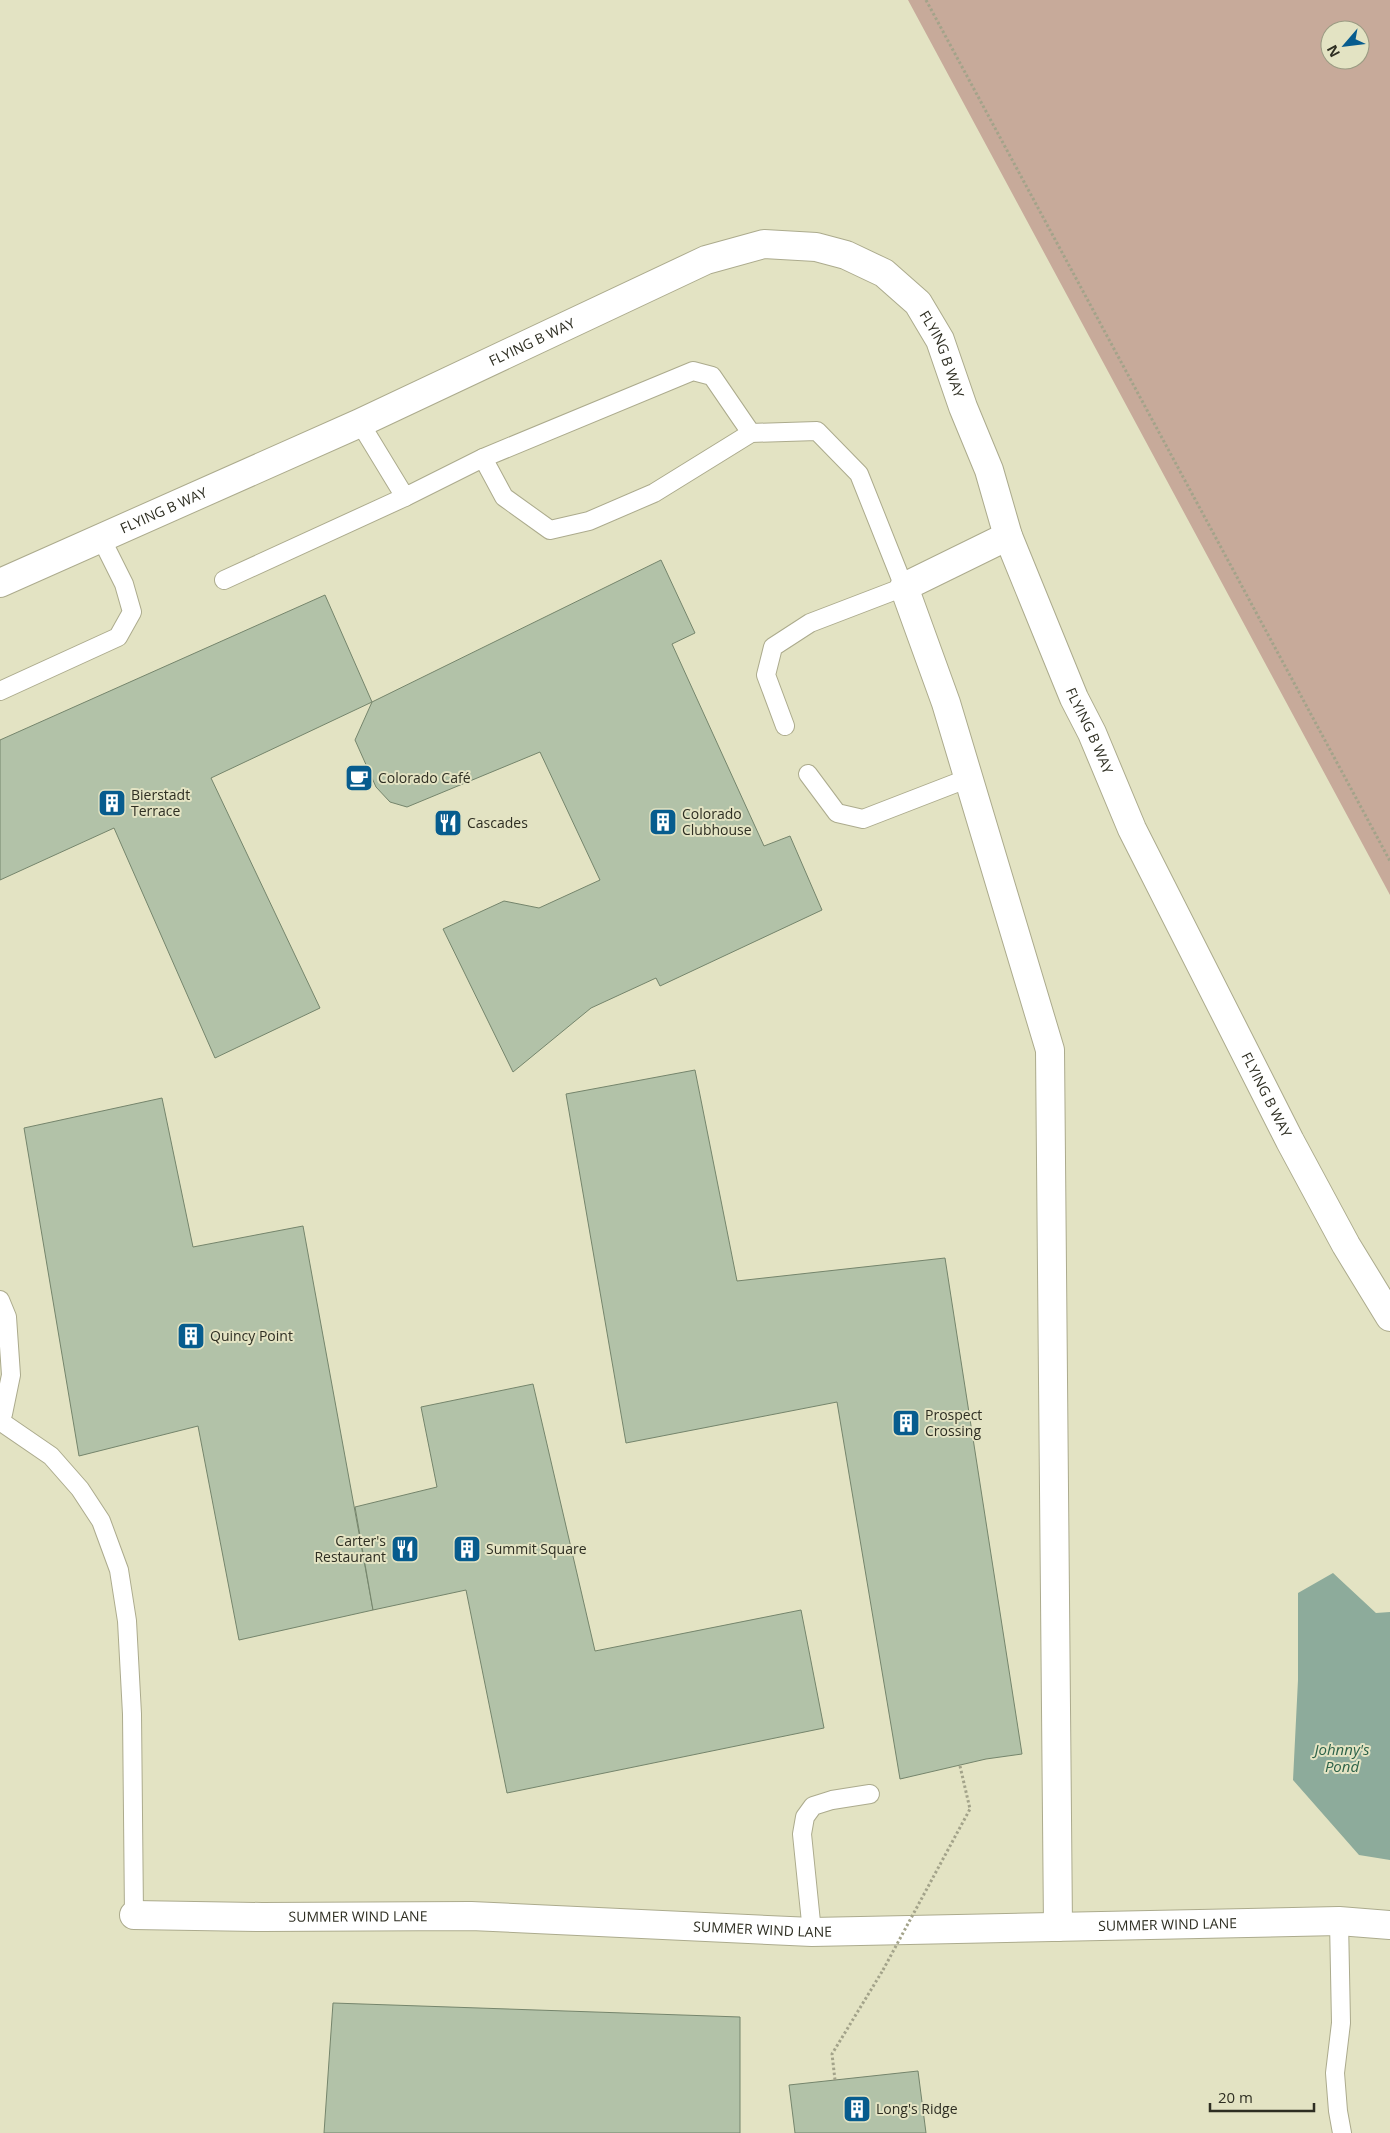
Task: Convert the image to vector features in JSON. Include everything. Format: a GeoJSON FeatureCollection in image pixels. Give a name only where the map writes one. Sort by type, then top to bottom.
{"type":"FeatureCollection","features":[{"type":"Feature","properties":{"kind":"street","name":"FLYING B WAY"},"geometry":{"type":"LineString","coordinates":[[0,583],[360,423],[706,260],[764,244],[816,247],[846,255],[884,273],[918,303],[940,340],[963,407],[989,470],[1008,536],[1074,698],[1092,733],[1132,829],[1290,1141],[1346,1245],[1390,1317]]}},
{"type":"Feature","properties":{"kind":"street"},"geometry":{"type":"LineString","coordinates":[[1008,536],[904,587],[946,702],[1050,1050],[1058,1927]]}},
{"type":"Feature","properties":{"kind":"street","name":"SUMMER WIND LANE"},"geometry":{"type":"LineString","coordinates":[[134,1915],[471,1916],[812,1932],[1339,1921],[1390,1925]]}},
{"type":"Feature","properties":{"kind":"lane"},"geometry":{"type":"LineString","coordinates":[[224,580],[405,497],[483,458],[693,371],[712,376],[751,433]]}},
{"type":"Feature","properties":{"kind":"lane"},"geometry":{"type":"LineString","coordinates":[[360,423],[405,497]]}},
{"type":"Feature","properties":{"kind":"lane"},"geometry":{"type":"LineString","coordinates":[[483,458],[504,497],[550,530],[589,521],[654,493],[751,433],[817,431],[859,474],[904,587],[810,623],[773,647],[766,675],[784,726]]}},
{"type":"Feature","properties":{"kind":"lane"},"geometry":{"type":"LineString","coordinates":[[0,691],[118,637],[132,612],[124,584],[101,538]]}},
{"type":"Feature","properties":{"kind":"lane"},"geometry":{"type":"LineString","coordinates":[[808,774],[837,813],[863,819],[969,778]]}},
{"type":"Feature","properties":{"kind":"lane"},"geometry":{"type":"LineString","coordinates":[[0,1300],[7,1317],[11,1375],[3,1414],[0,1415]]}},
{"type":"Feature","properties":{"kind":"lane"},"geometry":{"type":"LineString","coordinates":[[0,1420],[51,1456],[80,1489],[101,1521],[119,1570],[127,1621],[132,1714],[134,1915]]}},
{"type":"Feature","properties":{"kind":"lane"},"geometry":{"type":"LineString","coordinates":[[812,1932],[802,1834],[805,1817],[813,1806],[832,1800],[870,1794]]}},
{"type":"Feature","properties":{"kind":"lane"},"geometry":{"type":"LineString","coordinates":[[1339,1921],[1341,2023],[1335,2073],[1342,2133]]}},
{"type":"Feature","properties":{"kind":"path"},"geometry":{"type":"LineString","coordinates":[[926,0],[1390,861]]}},
{"type":"Feature","properties":{"kind":"path"},"geometry":{"type":"LineString","coordinates":[[835,2080],[832,2054],[884,1970],[970,1809],[960,1766]]}},
{"type":"Feature","properties":{"kind":"shaded area"},"geometry":{"type":"Polygon","coordinates":[[[908,0],[1390,0],[1390,895],[908,0]]]}},
{"type":"Feature","properties":{"kind":"water","name":"Johnny's Pond"},"geometry":{"type":"Polygon","coordinates":[[[1333,1573],[1376,1613],[1390,1612],[1390,1860],[1359,1855],[1293,1780],[1298,1680],[1298,1593],[1333,1573]]]}},
{"type":"Feature","properties":{"kind":"building","name":"Colorado Clubhouse"},"geometry":{"type":"Polygon","coordinates":[[[661,560],[695,633],[672,644],[764,846],[790,836],[822,910],[660,986],[656,978],[591,1008],[513,1072],[443,929],[504,901],[539,908],[600,880],[540,752],[407,807],[390,802],[376,787],[355,740],[372,702],[661,560]]]}},
{"type":"Feature","properties":{"kind":"building","name":"Bierstadt Terrace"},"geometry":{"type":"Polygon","coordinates":[[[325,595],[372,702],[211,778],[320,1008],[215,1058],[114,828],[0,880],[0,740],[325,595]]]}},
{"type":"Feature","properties":{"kind":"building","name":"Prospect Crossing"},"geometry":{"type":"Polygon","coordinates":[[[695,1070],[737,1281],[945,1258],[1022,1754],[986,1759],[900,1779],[837,1402],[626,1443],[566,1094],[695,1070]]]}},
{"type":"Feature","properties":{"kind":"building","name":"Quincy Point"},"geometry":{"type":"Polygon","coordinates":[[[162,1098],[193,1247],[303,1226],[373,1610],[239,1640],[198,1426],[79,1456],[24,1128],[162,1098]]]}},
{"type":"Feature","properties":{"kind":"building","name":"Summit Square"},"geometry":{"type":"Polygon","coordinates":[[[533,1384],[595,1651],[801,1610],[824,1728],[507,1793],[466,1590],[373,1610],[355,1507],[437,1487],[421,1407],[533,1384]]]}},
{"type":"Feature","properties":{"kind":"building"},"geometry":{"type":"Polygon","coordinates":[[[333,2003],[740,2017],[740,2133],[324,2133],[333,2003]]]}},
{"type":"Feature","properties":{"kind":"building","name":"Long's Ridge"},"geometry":{"type":"Polygon","coordinates":[[[918,2071],[926,2133],[795,2133],[789,2085],[918,2071]]]}},
{"type":"Feature","properties":{"kind":"place","name":"Colorado Café"},"geometry":{"type":"Point","coordinates":[359,778]}},
{"type":"Feature","properties":{"kind":"place","name":"Bierstadt Terrace"},"geometry":{"type":"Point","coordinates":[112,803]}},
{"type":"Feature","properties":{"kind":"place","name":"Colorado Clubhouse"},"geometry":{"type":"Point","coordinates":[663,822]}},
{"type":"Feature","properties":{"kind":"place","name":"Cascades"},"geometry":{"type":"Point","coordinates":[448,823]}},
{"type":"Feature","properties":{"kind":"place","name":"Quincy Point"},"geometry":{"type":"Point","coordinates":[191,1336]}},
{"type":"Feature","properties":{"kind":"place","name":"Prospect Crossing"},"geometry":{"type":"Point","coordinates":[906,1423]}},
{"type":"Feature","properties":{"kind":"place","name":"Carter's Restaurant"},"geometry":{"type":"Point","coordinates":[405,1549]}},
{"type":"Feature","properties":{"kind":"place","name":"Summit Square"},"geometry":{"type":"Point","coordinates":[467,1549]}},
{"type":"Feature","properties":{"kind":"place","name":"Long's Ridge"},"geometry":{"type":"Point","coordinates":[857,2109]}}]}
